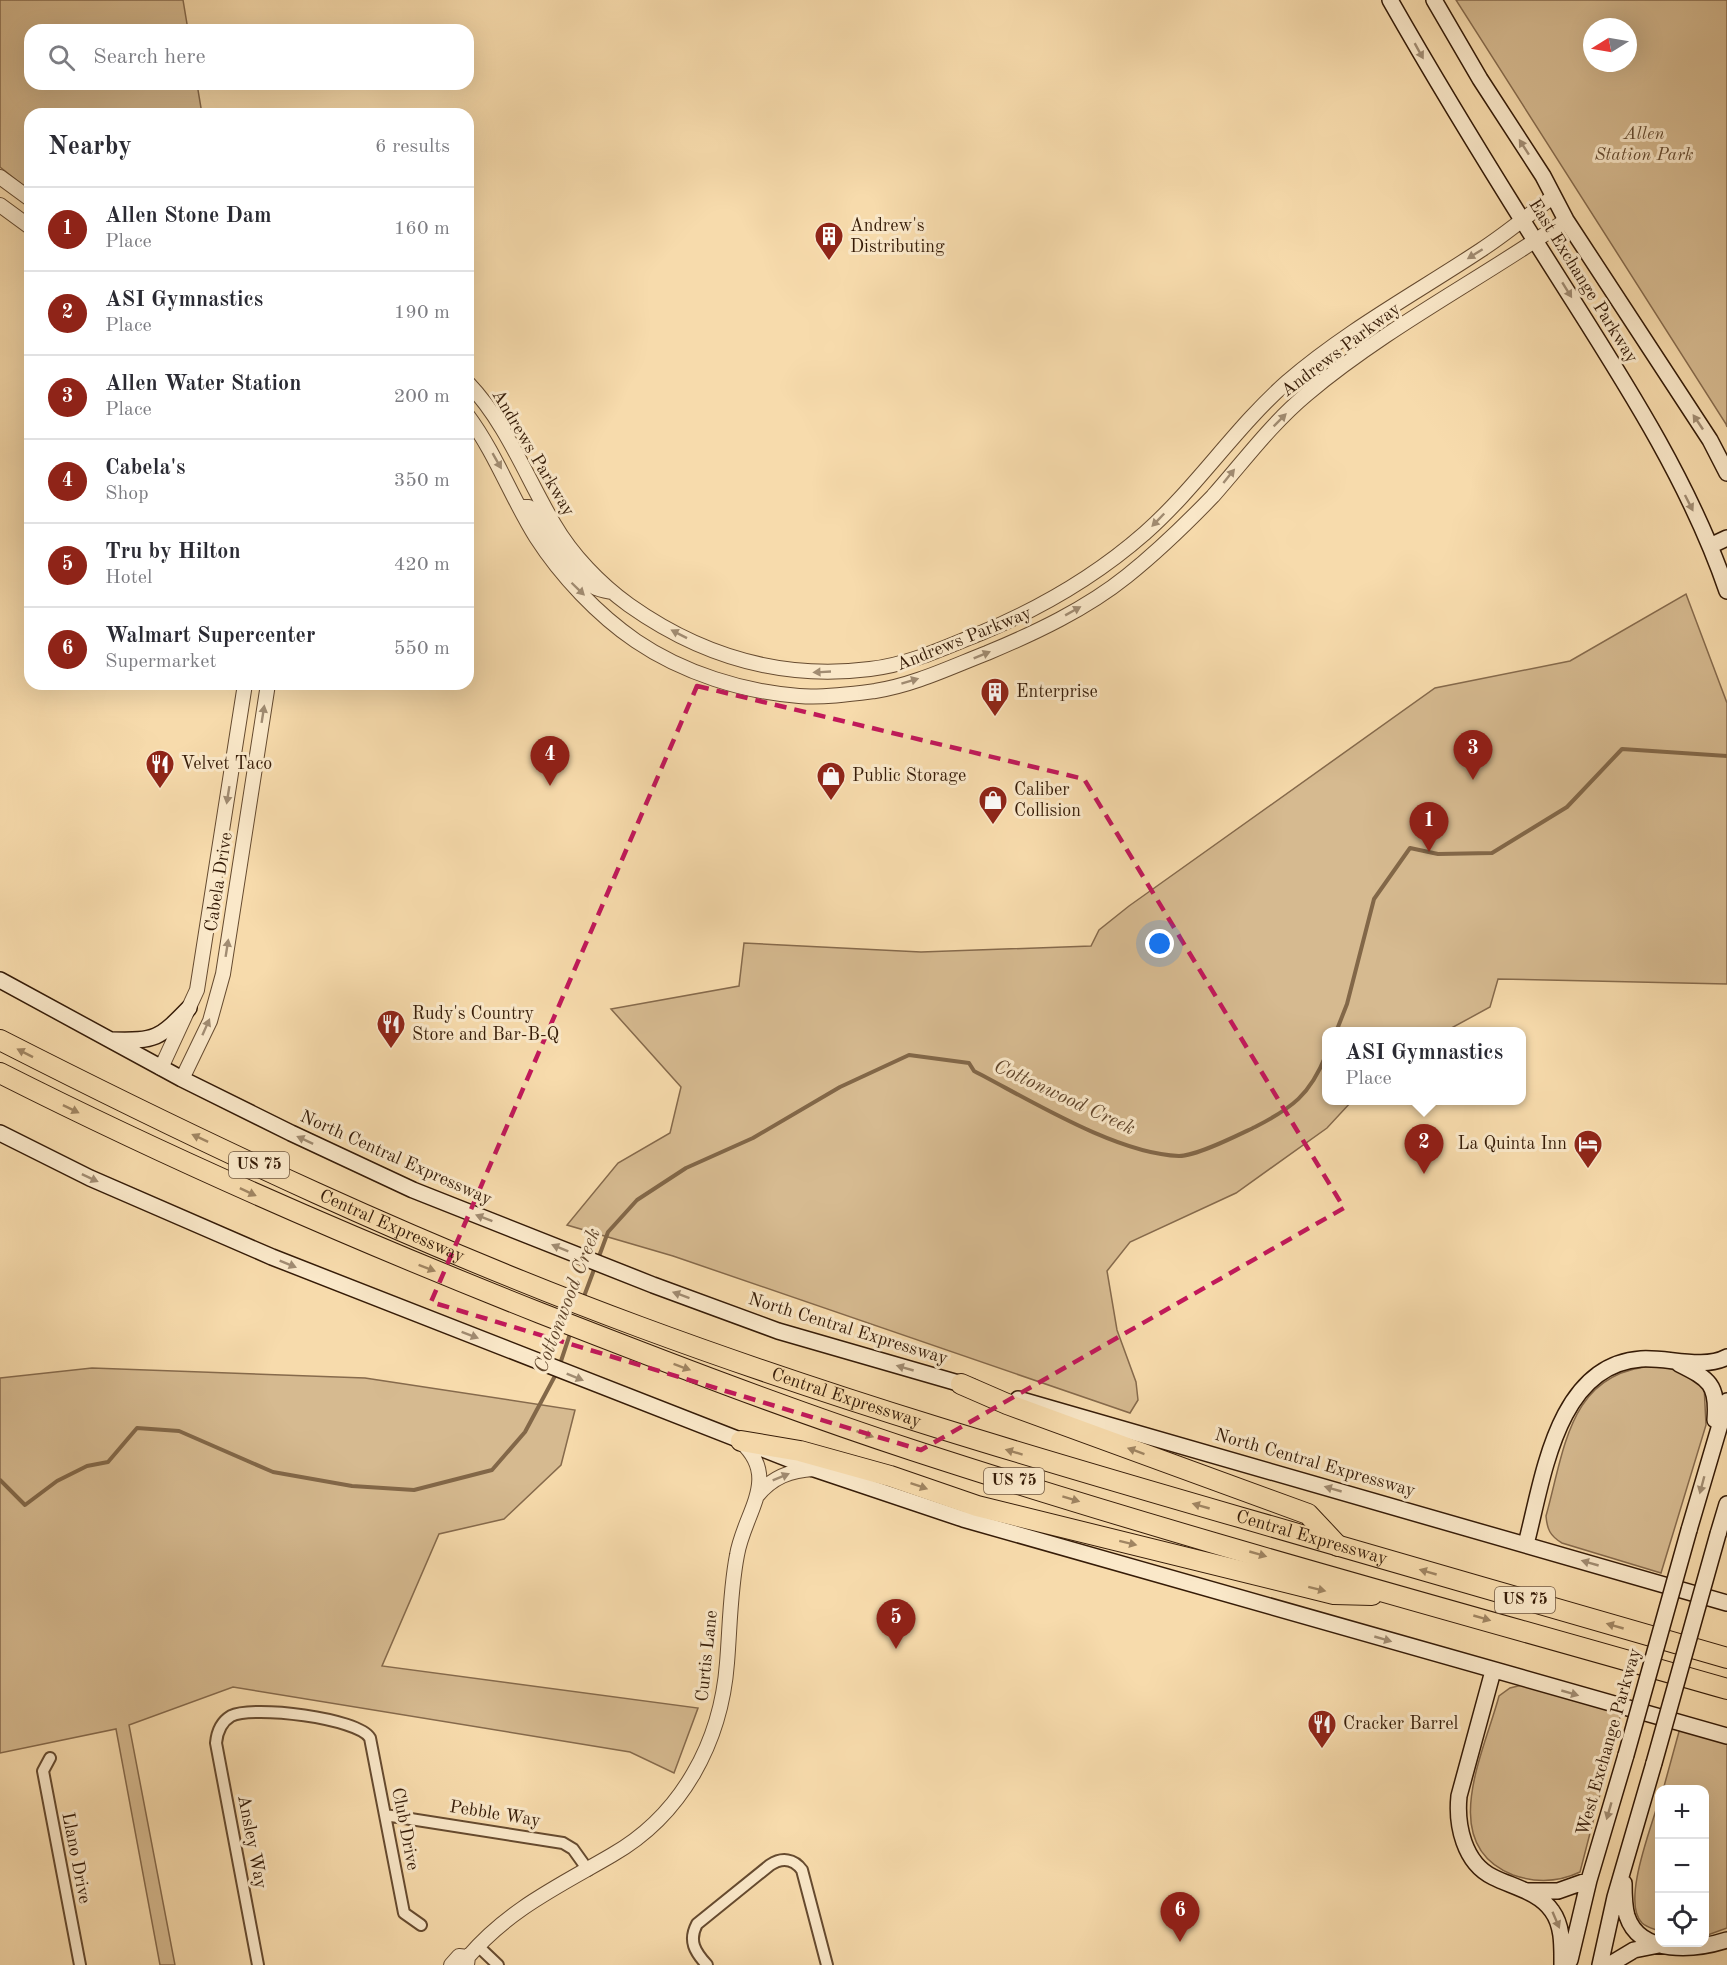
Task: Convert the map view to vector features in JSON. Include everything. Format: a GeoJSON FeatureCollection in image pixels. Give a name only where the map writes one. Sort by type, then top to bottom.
{"type":"FeatureCollection","features":[{"type":"Feature","properties":{"kind":"highway","name":"Central Expressway"},"geometry":{"type":"LineString","coordinates":[[0,1040],[215,1145],[522,1281],[636,1326],[1001,1448],[1727,1658]]}},
{"type":"Feature","properties":{"kind":"highway","name":"Central Expressway"},"geometry":{"type":"LineString","coordinates":[[0,1073],[275,1204],[388,1253],[627,1347],[913,1450],[1406,1597],[1727,1689]]}},
{"type":"Feature","properties":{"kind":"highway"},"geometry":{"type":"LineString","coordinates":[[961,1384],[1007,1404],[1308,1514],[1338,1546]]}},
{"type":"Feature","properties":{"kind":"highway"},"geometry":{"type":"LineString","coordinates":[[741,1441],[800,1451],[890,1476],[977,1506],[1334,1594],[1406,1597]]}},
{"type":"Feature","properties":{"kind":"main road","name":"East Exchange Parkway"},"geometry":{"type":"LineString","coordinates":[[1390,0],[1450,106],[1644,419],[1710,546],[1727,591]]}},
{"type":"Feature","properties":{"kind":"main road","name":"East Exchange Parkway"},"geometry":{"type":"LineString","coordinates":[[1434,0],[1566,220],[1710,440],[1727,473]]}},
{"type":"Feature","properties":{"kind":"main road"},"geometry":{"type":"LineString","coordinates":[[1710,546],[1727,538]]}},
{"type":"Feature","properties":{"kind":"main road","name":"North Central Expressway"},"geometry":{"type":"LineString","coordinates":[[0,980],[182,1079],[392,1180],[654,1285],[778,1331],[1148,1435],[1727,1603]]}},
{"type":"Feature","properties":{"kind":"main road"},"geometry":{"type":"LineString","coordinates":[[108,1040],[141,1041],[161,1036],[189,1008]]}},
{"type":"Feature","properties":{"kind":"main road"},"geometry":{"type":"LineString","coordinates":[[4,1139],[272,1257],[814,1469],[963,1519],[1727,1736]]}},
{"type":"Feature","properties":{"kind":"main road"},"geometry":{"type":"LineString","coordinates":[[1526,1544],[1560,1421],[1586,1384],[1619,1364],[1640,1359],[1706,1362],[1727,1357]]}},
{"type":"Feature","properties":{"kind":"main road"},"geometry":{"type":"LineString","coordinates":[[1671,1360],[1701,1374],[1714,1390],[1717,1403],[1714,1440]]}},
{"type":"Feature","properties":{"kind":"main road"},"geometry":{"type":"LineString","coordinates":[[1714,1440],[1727,1401]]}},
{"type":"Feature","properties":{"kind":"main road","name":"West Exchange Parkway"},"geometry":{"type":"LineString","coordinates":[[1569,1965],[1589,1880],[1714,1440]]}},
{"type":"Feature","properties":{"kind":"main road"},"geometry":{"type":"LineString","coordinates":[[1600,1965],[1624,1868],[1727,1504]]}},
{"type":"Feature","properties":{"kind":"main road"},"geometry":{"type":"LineString","coordinates":[[1493,1671],[1459,1796],[1457,1815],[1464,1843],[1477,1864],[1489,1876],[1523,1890],[1547,1904],[1555,1916],[1562,1944],[1562,1965]]}},
{"type":"Feature","properties":{"kind":"main road"},"geometry":{"type":"LineString","coordinates":[[1624,1868],[1627,1915],[1634,1929],[1646,1939],[1655,1942]]}},
{"type":"Feature","properties":{"kind":"main road"},"geometry":{"type":"LineString","coordinates":[[1523,1890],[1558,1891],[1589,1880]]}},
{"type":"Feature","properties":{"kind":"main road"},"geometry":{"type":"LineString","coordinates":[[1709,1944],[1727,1940]]}},
{"type":"Feature","properties":{"kind":"main road"},"geometry":{"type":"LineString","coordinates":[[1609,1965],[1634,1950],[1655,1946]]}},
{"type":"Feature","properties":{"kind":"street"},"geometry":{"type":"LineString","coordinates":[[0,177],[24,195]]}},
{"type":"Feature","properties":{"kind":"street","name":"Andrews Parkway"},"geometry":{"type":"LineString","coordinates":[[474,390],[496,418],[554,524],[570,547],[629,605],[678,634],[732,659],[803,672],[871,669],[938,651],[1013,620],[1085,581],[1149,530],[1199,478],[1245,422],[1307,366],[1362,325],[1484,248],[1553,197]]}},
{"type":"Feature","properties":{"kind":"street"},"geometry":{"type":"LineString","coordinates":[[0,205],[24,223]]}},
{"type":"Feature","properties":{"kind":"street","name":"Andrews Parkway"},"geometry":{"type":"LineString","coordinates":[[474,425],[506,476],[536,537],[568,580],[614,624],[637,642],[670,661],[726,683],[801,697],[878,690],[942,671],[1021,639],[1094,599],[1125,578],[1189,521],[1264,436],[1320,384],[1384,337],[1566,220]]}},
{"type":"Feature","properties":{"kind":"street"},"geometry":{"type":"LineString","coordinates":[[1307,366],[1320,384]]}},
{"type":"Feature","properties":{"kind":"street"},"geometry":{"type":"LineString","coordinates":[[1199,478],[1215,493]]}},
{"type":"Feature","properties":{"kind":"street"},"geometry":{"type":"LineString","coordinates":[[521,507],[529,507],[536,513],[559,550],[592,587],[614,592]]}},
{"type":"Feature","properties":{"kind":"street"},"geometry":{"type":"LineString","coordinates":[[1013,620],[1021,639]]}},
{"type":"Feature","properties":{"kind":"street"},"geometry":{"type":"LineString","coordinates":[[726,683],[732,659]]}},
{"type":"Feature","properties":{"kind":"street","name":"Cabela Drive"},"geometry":{"type":"LineString","coordinates":[[161,1068],[197,990],[210,921],[244,690]]}},
{"type":"Feature","properties":{"kind":"street","name":"Cabela Drive"},"geometry":{"type":"LineString","coordinates":[[182,1079],[210,1021],[223,974],[267,690]]}},
{"type":"Feature","properties":{"kind":"street","name":"Curtis Lane"},"geometry":{"type":"LineString","coordinates":[[452,1965],[459,1956],[471,1956],[508,1916],[627,1846],[677,1801],[703,1757],[723,1700],[731,1586],[738,1550],[756,1497],[760,1472],[757,1459],[741,1441]]}},
{"type":"Feature","properties":{"kind":"street"},"geometry":{"type":"LineString","coordinates":[[756,1497],[767,1484],[782,1476],[814,1469]]}},
{"type":"Feature","properties":{"kind":"street","name":"Club Drive"},"geometry":{"type":"LineString","coordinates":[[220,1726],[230,1717],[238,1714],[260,1712],[299,1715],[357,1727],[367,1732],[404,1914],[420,1925]]}},
{"type":"Feature","properties":{"kind":"street","name":"Ansley Way"},"geometry":{"type":"LineString","coordinates":[[220,1726],[216,1743],[258,1965]]}},
{"type":"Feature","properties":{"kind":"street","name":"Llano Drive"},"geometry":{"type":"LineString","coordinates":[[50,1758],[43,1771],[80,1965]]}},
{"type":"Feature","properties":{"kind":"street","name":"Pebble Way"},"geometry":{"type":"LineString","coordinates":[[385,1815],[563,1843],[573,1849],[588,1870]]}},
{"type":"Feature","properties":{"kind":"street"},"geometry":{"type":"LineString","coordinates":[[707,1965],[694,1948],[693,1932],[703,1918],[770,1865],[787,1860],[798,1865],[806,1879],[827,1965]]}},
{"type":"Feature","properties":{"kind":"street"},"geometry":{"type":"LineString","coordinates":[[471,1956],[498,1965]]}},
{"type":"Feature","properties":{"kind":"highlighted area"},"geometry":{"type":"Polygon","coordinates":[[[697,686],[1084,779],[1344,1208],[921,1450],[431,1302],[697,686]]]}},
{"type":"Feature","properties":{"kind":"green space"},"geometry":{"type":"Polygon","coordinates":[[[0,0],[183,0],[187,24],[24,24],[24,90],[198,90],[201,108],[24,108],[24,186],[0,167],[0,0]]]}},
{"type":"Feature","properties":{"kind":"green space","name":"Allen Station Park"},"geometry":{"type":"Polygon","coordinates":[[[1456,0],[1727,0],[1727,427],[1726,424],[1456,0]]]}},
{"type":"Feature","properties":{"kind":"green space"},"geometry":{"type":"Polygon","coordinates":[[[1686,594],[1727,703],[1727,984],[1498,979],[1490,1007],[1453,1027],[1322,1027],[1322,1105],[1348,1105],[1327,1128],[1236,1193],[1130,1242],[1107,1271],[1117,1330],[1136,1382],[1138,1400],[1130,1413],[673,1256],[567,1225],[618,1163],[670,1133],[681,1087],[611,1009],[739,986],[744,943],[921,952],[1091,946],[1099,930],[1129,906],[1435,688],[1570,661],[1686,594]]]}},
{"type":"Feature","properties":{"kind":"green space"},"geometry":{"type":"Polygon","coordinates":[[[1655,1366],[1685,1371],[1704,1385],[1706,1425],[1661,1573],[1562,1543],[1550,1532],[1546,1516],[1566,1440],[1575,1417],[1588,1398],[1604,1382],[1626,1371],[1655,1366]]]}},
{"type":"Feature","properties":{"kind":"green space"},"geometry":{"type":"Polygon","coordinates":[[[92,1368],[365,1378],[575,1410],[561,1465],[504,1519],[439,1534],[382,1666],[698,1708],[674,1773],[630,1752],[233,1687],[129,1725],[175,1965],[160,1965],[116,1729],[0,1753],[0,1378],[92,1368]]]}},
{"type":"Feature","properties":{"kind":"green space"},"geometry":{"type":"Polygon","coordinates":[[[1526,1684],[1621,1713],[1580,1872],[1556,1879],[1522,1878],[1490,1861],[1476,1842],[1471,1820],[1471,1796],[1499,1696],[1510,1688],[1526,1684]]]}},
{"type":"Feature","properties":{"kind":"green space"},"geometry":{"type":"Polygon","coordinates":[[[1680,1728],[1727,1742],[1727,1928],[1709,1935],[1709,1785],[1664,1785],[1680,1728]]]}},
{"type":"Feature","properties":{"kind":"green space"},"geometry":{"type":"Polygon","coordinates":[[[1655,1813],[1655,1930],[1642,1923],[1636,1913],[1636,1882],[1655,1813]]]}},
{"type":"Feature","properties":{"kind":"waterway","name":"Cottonwood Creek"},"geometry":{"type":"LineString","coordinates":[[1338,1027],[1347,1004],[1374,899],[1410,848],[1438,854],[1492,853],[1567,807],[1622,749],[1727,756]]}},
{"type":"Feature","properties":{"kind":"waterway","name":"Cottonwood Creek"},"geometry":{"type":"LineString","coordinates":[[598,1259],[608,1232],[637,1200],[686,1168],[753,1138],[840,1087],[909,1055],[969,1063],[974,1071],[1074,1124],[1129,1146],[1179,1156],[1196,1153],[1255,1127],[1290,1106],[1306,1090],[1322,1064]]}},
{"type":"Feature","properties":{"kind":"waterway","name":"Cottonwood Creek"},"geometry":{"type":"LineString","coordinates":[[583,1299],[595,1267]]}},
{"type":"Feature","properties":{"kind":"waterway","name":"Cottonwood Creek"},"geometry":{"type":"LineString","coordinates":[[559,1367],[571,1331]]}},
{"type":"Feature","properties":{"kind":"waterway","name":"Cottonwood Creek"},"geometry":{"type":"LineString","coordinates":[[0,1480],[25,1505],[57,1481],[87,1466],[108,1462],[137,1428],[179,1431],[273,1472],[352,1486],[414,1490],[492,1470],[525,1432],[556,1374]]}},
{"type":"Feature","properties":{"kind":"place","name":"Andrew's Distributing"},"geometry":{"type":"Point","coordinates":[829,262]}},
{"type":"Feature","properties":{"kind":"place","name":"Enterprise"},"geometry":{"type":"Point","coordinates":[995,718]}},
{"type":"Feature","properties":{"kind":"place","name":"Allen Water Station"},"geometry":{"type":"Point","coordinates":[1473,780]}},
{"type":"Feature","properties":{"kind":"place","name":"Cabela's"},"geometry":{"type":"Point","coordinates":[550,786]}},
{"type":"Feature","properties":{"kind":"place","name":"Velvet Taco"},"geometry":{"type":"Point","coordinates":[160,790]}},
{"type":"Feature","properties":{"kind":"place","name":"Public Storage"},"geometry":{"type":"Point","coordinates":[831,802]}},
{"type":"Feature","properties":{"kind":"place","name":"Caliber Collision"},"geometry":{"type":"Point","coordinates":[993,826]}},
{"type":"Feature","properties":{"kind":"place","name":"Allen Stone Dam"},"geometry":{"type":"Point","coordinates":[1429,852]}},
{"type":"Feature","properties":{"kind":"place","name":"Rudy's Country Store and Bar-B-Q"},"geometry":{"type":"Point","coordinates":[391,1050]}},
{"type":"Feature","properties":{"kind":"place","name":"La Quinta Inn"},"geometry":{"type":"Point","coordinates":[1588,1170]}},
{"type":"Feature","properties":{"kind":"place","name":"ASI Gymnastics"},"geometry":{"type":"Point","coordinates":[1424,1174]}},
{"type":"Feature","properties":{"kind":"place","name":"Tru by Hilton"},"geometry":{"type":"Point","coordinates":[896,1649]}},
{"type":"Feature","properties":{"kind":"place","name":"Cracker Barrel"},"geometry":{"type":"Point","coordinates":[1322,1750]}},
{"type":"Feature","properties":{"kind":"place","name":"Walmart Supercenter"},"geometry":{"type":"Point","coordinates":[1180,1942]}}]}
